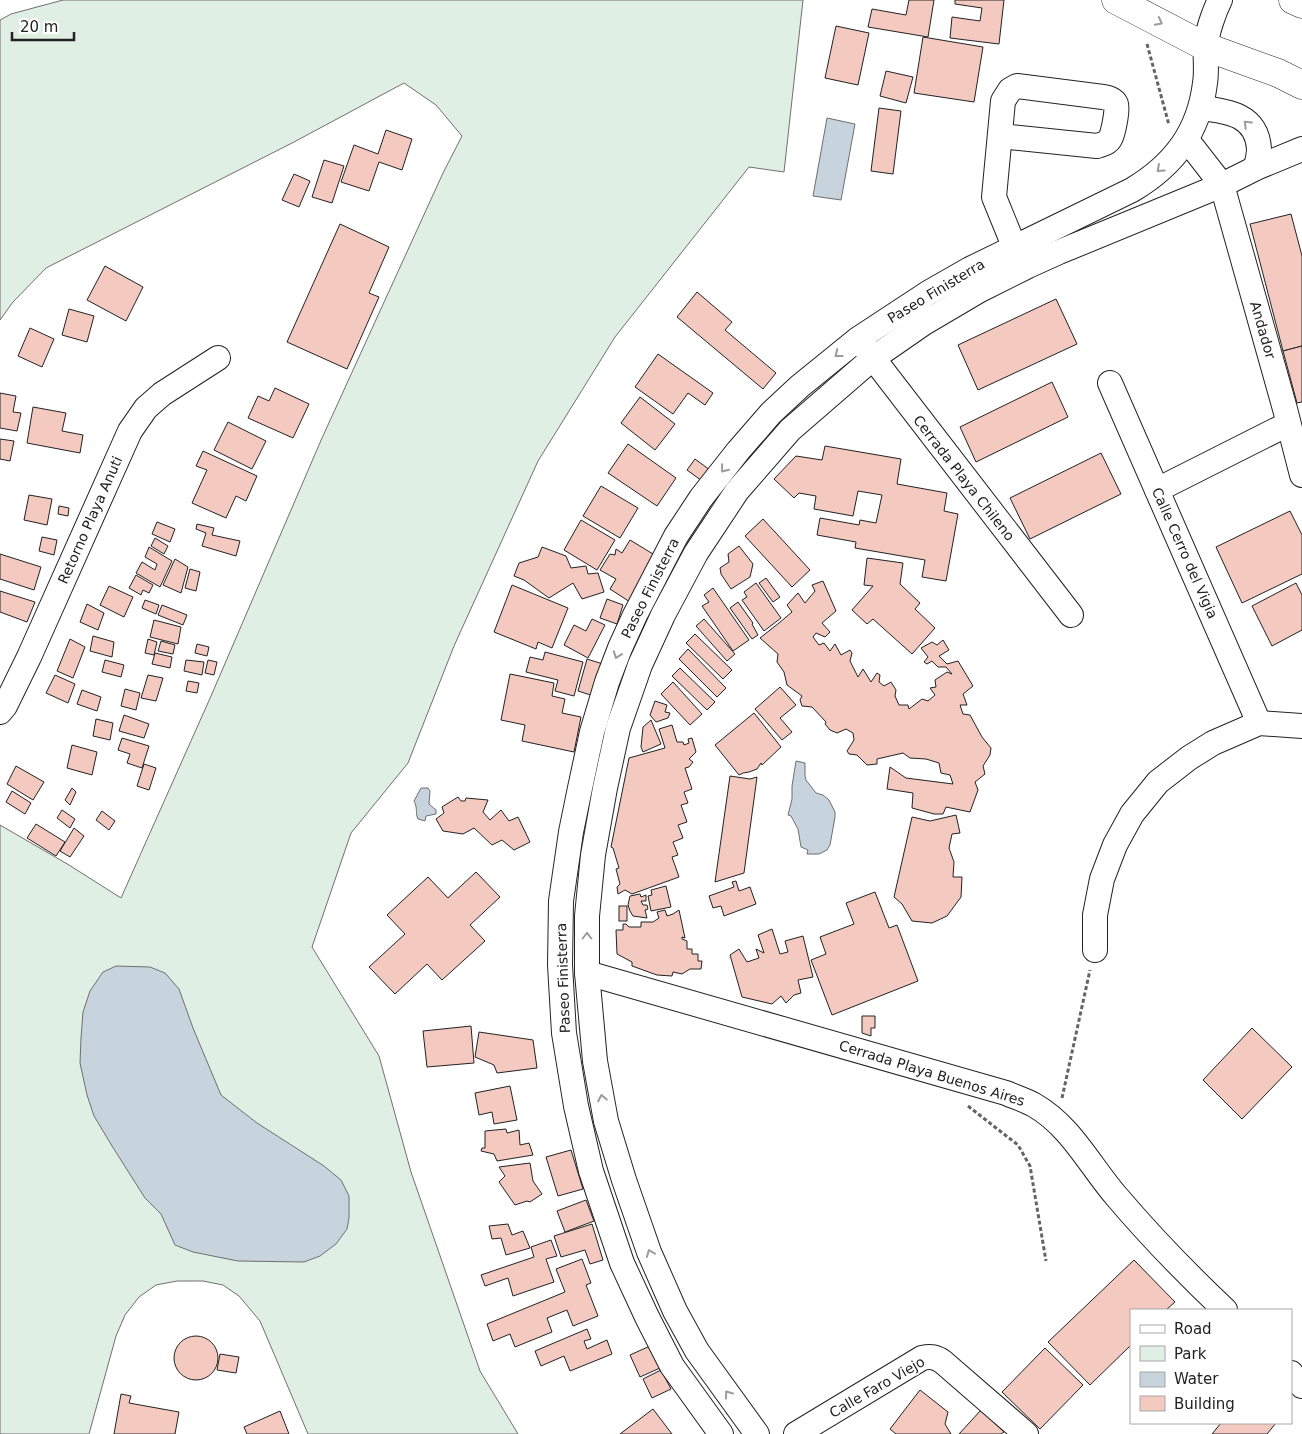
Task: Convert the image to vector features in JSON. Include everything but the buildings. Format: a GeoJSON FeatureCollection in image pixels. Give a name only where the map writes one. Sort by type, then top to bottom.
{"type":"FeatureCollection","features":[{"type":"Feature","properties":{"kind":"main road"},"geometry":{"type":"LineString","coordinates":[[1116,0],[1206,47],[1278,73],[1302,84]]}},
{"type":"Feature","properties":{"kind":"main road"},"geometry":{"type":"LineString","coordinates":[[1293,0],[1302,4]]}},
{"type":"Feature","properties":{"kind":"street","name":"Paseo Finisterra"},"geometry":{"type":"LineString","coordinates":[[721,1434],[672,1366],[622,1262],[589,1162],[576,1106],[564,1033],[560,965],[561,901],[571,832],[592,732],[607,682],[620,648],[653,578],[686,521],[701,498],[771,413],[813,375],[858,339],[928,293],[970,268],[1132,190],[1151,177],[1182,146],[1201,108],[1207,61],[1206,47],[1214,12],[1220,0]]}},
{"type":"Feature","properties":{"kind":"street"},"geometry":{"type":"LineString","coordinates":[[1000,136],[1097,146],[1106,143],[1112,137],[1117,107],[1110,98],[1018,86],[1010,90],[1003,100],[994,197],[1014,246]]}},
{"type":"Feature","properties":{"kind":"street"},"geometry":{"type":"LineString","coordinates":[[1201,108],[1224,111],[1248,122],[1254,131],[1259,150],[1266,164]]}},
{"type":"Feature","properties":{"kind":"street"},"geometry":{"type":"LineString","coordinates":[[1182,146],[1222,185]]}},
{"type":"Feature","properties":{"kind":"street","name":"Paseo Finisterra"},"geometry":{"type":"LineString","coordinates":[[757,1434],[697,1351],[675,1311],[650,1252],[624,1180],[606,1120],[595,1061],[587,973],[587,916],[593,855],[618,728],[640,665],[662,615],[696,553],[736,491],[790,430],[872,359],[924,323],[980,290],[1028,266],[1222,185],[1266,164],[1302,157]]}},
{"type":"Feature","properties":{"kind":"street","name":"Andador"},"geometry":{"type":"LineString","coordinates":[[1222,185],[1292,412],[1302,476]]}},
{"type":"Feature","properties":{"kind":"street","name":"Cerrada Playa Chileno"},"geometry":{"type":"LineString","coordinates":[[858,339],[1071,615]]}},
{"type":"Feature","properties":{"kind":"street","name":"Retorno Playa Anuti"},"geometry":{"type":"LineString","coordinates":[[0,712],[5,706],[29,657],[130,431],[146,408],[162,394],[218,358]]}},
{"type":"Feature","properties":{"kind":"street","name":"Calle Cerro del Vigia"},"geometry":{"type":"LineString","coordinates":[[1110,383],[1260,723]]}},
{"type":"Feature","properties":{"kind":"street"},"geometry":{"type":"LineString","coordinates":[[1157,490],[1292,412]]}},
{"type":"Feature","properties":{"kind":"street"},"geometry":{"type":"LineString","coordinates":[[771,413],[790,430]]}},
{"type":"Feature","properties":{"kind":"street"},"geometry":{"type":"LineString","coordinates":[[1094,950],[1095,915],[1102,880],[1132,814],[1158,782],[1189,758],[1213,743],[1260,723],[1302,726]]}},
{"type":"Feature","properties":{"kind":"street","name":"Cerrada Playa Buenos Aires"},"geometry":{"type":"LineString","coordinates":[[587,973],[955,1078],[1006,1093],[1033,1104],[1057,1122],[1071,1136],[1116,1196],[1187,1274],[1224,1309]]}},
{"type":"Feature","properties":{"kind":"street"},"geometry":{"type":"LineString","coordinates":[[672,1366],[697,1351]]}},
{"type":"Feature","properties":{"kind":"street","name":"Calle Faro Viejo"},"geometry":{"type":"LineString","coordinates":[[796,1434],[922,1358],[929,1357],[937,1358],[944,1362],[1026,1434]]}},
{"type":"Feature","properties":{"kind":"street"},"geometry":{"type":"LineString","coordinates":[[1292,1374],[1302,1386]]}},
{"type":"Feature","properties":{"kind":"path"},"geometry":{"type":"LineString","coordinates":[[1147,43],[1182,146]]}},
{"type":"Feature","properties":{"kind":"path"},"geometry":{"type":"LineString","coordinates":[[1057,1122],[1094,950]]}},
{"type":"Feature","properties":{"kind":"path"},"geometry":{"type":"LineString","coordinates":[[955,1078],[968,1107],[1018,1145],[1030,1166],[1046,1261]]}},
{"type":"Feature","properties":{"kind":"green space"},"geometry":{"type":"Polygon","coordinates":[[[63,0],[803,0],[784,172],[749,167],[615,337],[538,461],[454,646],[408,763],[351,833],[312,947],[379,1056],[411,1172],[480,1371],[518,1434],[308,1434],[260,1321],[239,1296],[223,1285],[203,1281],[177,1281],[156,1285],[139,1297],[125,1315],[116,1336],[89,1434],[0,1434],[0,825],[121,898],[211,696],[322,438],[443,173],[462,136],[436,105],[404,83],[294,142],[46,268],[13,302],[0,320],[0,20],[11,14],[63,0]]]}},
{"type":"Feature","properties":{"kind":"water"},"geometry":{"type":"Polygon","coordinates":[[[827,118],[855,124],[841,200],[813,196],[827,118]]]}},
{"type":"Feature","properties":{"kind":"water"},"geometry":{"type":"Polygon","coordinates":[[[796,761],[805,763],[806,780],[816,793],[823,795],[829,800],[835,812],[830,845],[827,850],[819,854],[807,854],[808,850],[801,847],[798,829],[791,816],[788,815],[792,799],[796,761]]]}},
{"type":"Feature","properties":{"kind":"water"},"geometry":{"type":"Polygon","coordinates":[[[421,788],[428,788],[430,791],[429,804],[436,810],[436,814],[426,816],[425,821],[418,819],[414,801],[421,788]]]}},
{"type":"Feature","properties":{"kind":"water"},"geometry":{"type":"Polygon","coordinates":[[[116,966],[150,967],[165,973],[179,989],[221,1095],[257,1123],[324,1166],[341,1180],[349,1196],[347,1229],[336,1244],[320,1256],[304,1262],[238,1261],[193,1252],[175,1245],[161,1214],[145,1198],[94,1116],[80,1063],[83,1012],[90,991],[103,972],[116,966]]]}}]}
